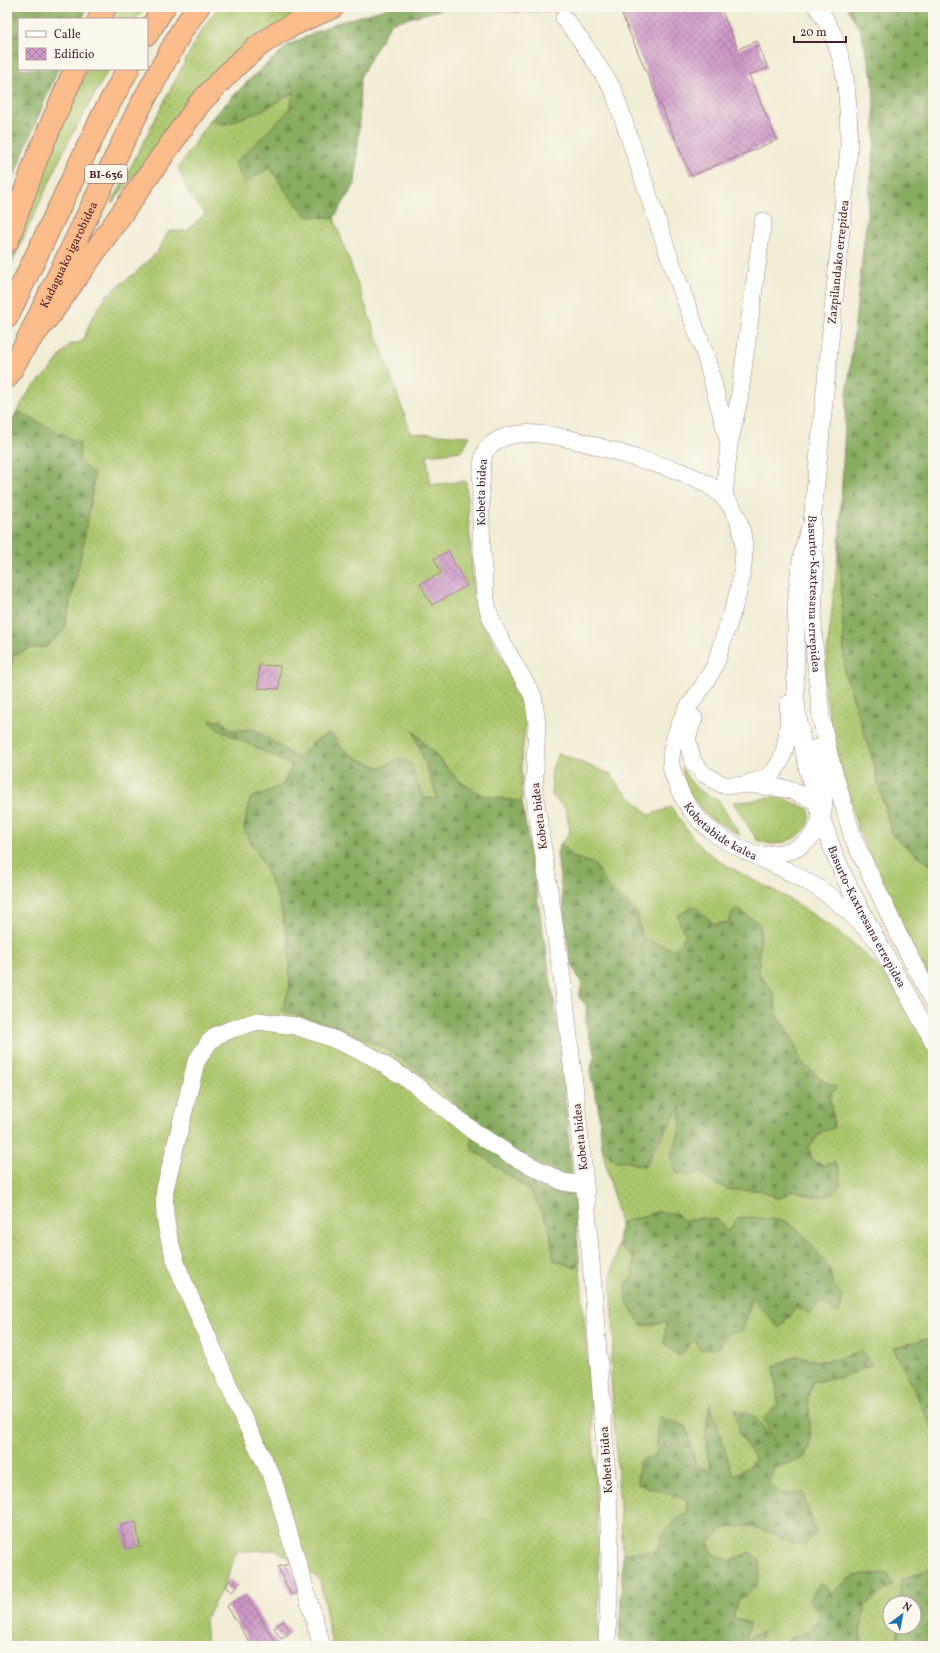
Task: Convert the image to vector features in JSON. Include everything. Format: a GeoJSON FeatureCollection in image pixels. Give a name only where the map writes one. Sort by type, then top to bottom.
{"type":"FeatureCollection","features":[{"type":"Feature","properties":{"kind":"highway"},"geometry":{"type":"LineString","coordinates":[[100,18],[105,7]]}},
{"type":"Feature","properties":{"kind":"highway"},"geometry":{"type":"LineString","coordinates":[[148,32],[164,7]]}},
{"type":"Feature","properties":{"kind":"highway","name":"Kadaguako igarobidea"},"geometry":{"type":"LineString","coordinates":[[7,377],[24,346],[139,108],[182,30],[198,7]]}},
{"type":"Feature","properties":{"kind":"highway"},"geometry":{"type":"LineString","coordinates":[[24,346],[52,312],[199,104],[251,53],[284,29],[333,7]]}},
{"type":"Feature","properties":{"kind":"highway"},"geometry":{"type":"LineString","coordinates":[[7,242],[36,160],[75,70]]}},
{"type":"Feature","properties":{"kind":"highway","name":"BI-636"},"geometry":{"type":"LineString","coordinates":[[7,317],[103,115],[127,70]]}},
{"type":"Feature","properties":{"kind":"street","name":"Zazpilandako errepidea"},"geometry":{"type":"LineString","coordinates":[[812,523],[849,148],[849,108],[840,53],[833,35],[817,7]]}},
{"type":"Feature","properties":{"kind":"street"},"geometry":{"type":"LineString","coordinates":[[564,18],[581,40],[612,89],[667,250],[705,354],[729,443]]}},
{"type":"Feature","properties":{"kind":"street"},"geometry":{"type":"LineString","coordinates":[[724,498],[729,443],[739,400],[763,221]]}},
{"type":"Feature","properties":{"kind":"street","name":"Kobeta bidea"},"geometry":{"type":"LineString","coordinates":[[607,1646],[610,1561],[608,1490],[585,1185],[564,991],[534,790],[537,722],[536,707],[533,696],[494,626],[488,611],[486,599],[480,480],[481,463],[484,453],[491,445],[502,438],[527,432],[554,435],[683,472],[710,486],[724,498],[735,514],[743,530],[745,555],[734,607],[716,663],[704,685]]}},
{"type":"Feature","properties":{"kind":"street","name":"Basurto-Kaxtresana errepidea"},"geometry":{"type":"LineString","coordinates":[[812,523],[800,562],[796,641],[797,709],[810,778],[844,875],[933,1042]]}},
{"type":"Feature","properties":{"kind":"street","name":"Basurto-Kaxtresana errepidea"},"geometry":{"type":"LineString","coordinates":[[812,523],[815,567],[813,622],[819,699],[830,759],[853,838],[900,938],[933,1000]]}},
{"type":"Feature","properties":{"kind":"street"},"geometry":{"type":"LineString","coordinates":[[745,785],[770,775],[782,757],[786,742],[788,720],[788,687],[796,641]]}},
{"type":"Feature","properties":{"kind":"street"},"geometry":{"type":"LineString","coordinates":[[704,685],[687,738],[693,762],[704,774],[723,785],[745,785],[787,789],[821,808],[834,818],[878,918],[900,938]]}},
{"type":"Feature","properties":{"kind":"street","name":"Kobetabide kalea"},"geometry":{"type":"LineString","coordinates":[[704,685],[687,708],[676,738],[671,763],[679,789],[696,819],[719,837],[757,856],[796,848],[813,834],[821,808]]}},
{"type":"Feature","properties":{"kind":"street"},"geometry":{"type":"LineString","coordinates":[[819,699],[811,723],[824,789],[821,808]]}},
{"type":"Feature","properties":{"kind":"street"},"geometry":{"type":"LineString","coordinates":[[757,856],[784,868],[830,896],[848,909],[878,941]]}},
{"type":"Feature","properties":{"kind":"street"},"geometry":{"type":"LineString","coordinates":[[322,1646],[273,1479],[239,1409],[179,1271],[171,1248],[163,1206],[165,1189],[196,1062],[209,1042],[217,1035],[235,1028],[258,1021],[295,1026],[332,1038],[371,1056],[417,1086],[473,1131],[510,1155],[563,1182],[585,1185]]}},
{"type":"Feature","properties":{"kind":"green space"},"geometry":{"type":"Polygon","coordinates":[[[7,7],[88,7],[82,18],[18,18],[18,70],[58,70],[7,193],[7,7]]]}},
{"type":"Feature","properties":{"kind":"green space"},"geometry":{"type":"Polygon","coordinates":[[[117,7],[144,7],[138,18],[112,18],[117,7]]]}},
{"type":"Feature","properties":{"kind":"green space"},"geometry":{"type":"Polygon","coordinates":[[[218,7],[311,7],[209,85],[112,203],[199,34],[218,7]]]}},
{"type":"Feature","properties":{"kind":"green space"},"geometry":{"type":"Polygon","coordinates":[[[392,7],[450,7],[391,23],[360,77],[359,132],[355,184],[334,218],[307,216],[284,189],[270,167],[244,184],[235,163],[288,112],[295,92],[259,112],[222,125],[210,120],[252,77],[288,45],[333,24],[392,7]]]}},
{"type":"Feature","properties":{"kind":"green space"},"geometry":{"type":"Polygon","coordinates":[[[484,7],[553,7],[551,10],[515,12],[484,7]]]}},
{"type":"Feature","properties":{"kind":"green space"},"geometry":{"type":"Polygon","coordinates":[[[847,7],[933,7],[933,867],[892,835],[870,751],[845,674],[839,543],[846,404],[875,142],[873,80],[861,32],[847,7]]]}},
{"type":"Feature","properties":{"kind":"green space"},"geometry":{"type":"Polygon","coordinates":[[[87,70],[108,70],[70,138],[9,269],[40,176],[87,70]]]}},
{"type":"Feature","properties":{"kind":"green space"},"geometry":{"type":"Polygon","coordinates":[[[295,91],[288,112],[235,164],[270,167],[284,189],[307,216],[334,218],[411,433],[470,436],[462,451],[427,455],[430,485],[466,481],[474,595],[481,618],[521,694],[527,710],[521,762],[522,802],[481,795],[458,780],[414,731],[439,799],[423,798],[410,764],[399,758],[382,768],[365,762],[347,751],[330,733],[314,742],[298,759],[255,730],[230,730],[223,721],[211,721],[257,748],[292,765],[284,784],[250,799],[244,829],[263,863],[279,901],[289,945],[290,987],[282,1010],[322,1022],[356,1035],[396,1054],[428,1079],[472,1119],[494,1165],[529,1190],[549,1225],[554,1260],[576,1267],[579,1257],[597,1500],[599,1597],[598,1646],[332,1646],[320,1580],[277,1550],[237,1551],[226,1582],[205,1619],[207,1646],[22,1646],[25,1637],[12,1646],[7,1646],[7,679],[14,655],[30,648],[46,647],[64,630],[91,502],[79,461],[79,443],[17,411],[30,390],[49,371],[69,345],[83,341],[91,320],[107,295],[134,274],[157,252],[169,231],[187,231],[205,213],[190,196],[178,168],[210,120],[223,125],[259,112],[295,91]]]}},
{"type":"Feature","properties":{"kind":"green space"},"geometry":{"type":"Polygon","coordinates":[[[17,411],[80,443],[79,461],[95,475],[83,547],[64,630],[46,647],[30,648],[14,655],[7,679],[7,430],[17,411]]]}},
{"type":"Feature","properties":{"kind":"green space"},"geometry":{"type":"Polygon","coordinates":[[[840,535],[845,674],[870,751],[892,835],[933,867],[933,987],[879,880],[858,829],[832,734],[824,682],[840,535]]]}},
{"type":"Feature","properties":{"kind":"green space"},"geometry":{"type":"Polygon","coordinates":[[[210,720],[223,721],[230,730],[255,729],[298,759],[314,742],[330,733],[341,746],[352,755],[373,765],[382,768],[399,758],[411,764],[423,798],[438,799],[413,730],[458,780],[481,795],[522,802],[560,1038],[579,1257],[576,1268],[554,1260],[549,1225],[529,1190],[472,1149],[471,1119],[426,1076],[406,1060],[368,1040],[282,1010],[290,987],[289,945],[279,901],[263,863],[244,829],[250,799],[284,784],[292,765],[219,730],[210,720]]]}},
{"type":"Feature","properties":{"kind":"green space"},"geometry":{"type":"Polygon","coordinates":[[[558,753],[611,774],[620,788],[650,815],[671,807],[692,837],[707,852],[737,871],[789,899],[845,937],[865,954],[883,973],[899,995],[914,1019],[933,1055],[933,1337],[894,1348],[933,1429],[933,1568],[901,1580],[900,1595],[882,1595],[882,1635],[898,1635],[896,1646],[863,1646],[860,1634],[865,1606],[880,1593],[893,1585],[843,1583],[832,1593],[821,1583],[820,1618],[807,1632],[789,1639],[783,1646],[758,1646],[762,1632],[746,1640],[733,1617],[739,1598],[749,1552],[730,1561],[713,1554],[708,1542],[723,1529],[734,1526],[760,1529],[791,1543],[816,1534],[808,1513],[767,1485],[774,1468],[804,1458],[811,1441],[808,1397],[812,1382],[839,1378],[872,1365],[861,1351],[829,1361],[806,1359],[796,1356],[774,1366],[778,1404],[774,1442],[740,1435],[756,1459],[747,1468],[733,1475],[710,1405],[705,1438],[712,1472],[696,1466],[686,1426],[656,1455],[638,1484],[687,1500],[688,1513],[662,1535],[657,1551],[623,1553],[610,1361],[614,1339],[611,1275],[618,1246],[634,1257],[633,1275],[626,1285],[666,1322],[696,1339],[728,1333],[747,1317],[751,1297],[762,1309],[789,1318],[796,1306],[832,1284],[830,1269],[804,1236],[785,1221],[727,1232],[702,1218],[684,1221],[656,1212],[620,1223],[602,1148],[614,1161],[626,1161],[636,1165],[645,1166],[680,1106],[681,1119],[679,1132],[670,1156],[688,1176],[700,1172],[709,1181],[745,1190],[761,1190],[779,1199],[793,1190],[811,1196],[835,1163],[822,1165],[812,1161],[809,1147],[833,1117],[830,1098],[836,1087],[822,1080],[802,1063],[792,1038],[778,1017],[773,993],[759,974],[760,924],[728,922],[715,925],[686,935],[675,951],[642,938],[636,912],[609,888],[594,864],[572,857],[561,843],[570,832],[566,810],[552,796],[551,771],[558,753]]]}},
{"type":"Feature","properties":{"kind":"green space"},"geometry":{"type":"Polygon","coordinates":[[[682,767],[688,778],[696,787],[706,794],[718,799],[740,835],[707,816],[685,788],[682,767]]]}},
{"type":"Feature","properties":{"kind":"green space"},"geometry":{"type":"Polygon","coordinates":[[[778,796],[808,809],[810,816],[809,822],[801,833],[788,841],[775,844],[757,840],[733,802],[750,801],[778,796]]]}},
{"type":"Feature","properties":{"kind":"green space"},"geometry":{"type":"Polygon","coordinates":[[[561,843],[572,857],[594,864],[609,888],[636,912],[642,938],[675,950],[686,935],[677,916],[694,906],[715,925],[728,922],[736,908],[760,924],[759,974],[773,993],[778,1017],[792,1038],[802,1063],[822,1080],[836,1087],[830,1098],[834,1128],[820,1132],[809,1147],[812,1161],[822,1165],[835,1163],[840,1171],[840,1186],[828,1196],[811,1196],[793,1190],[779,1199],[761,1190],[730,1190],[709,1181],[700,1172],[688,1176],[676,1172],[670,1156],[680,1132],[680,1107],[654,1147],[645,1166],[636,1165],[626,1161],[614,1161],[602,1148],[598,1105],[590,1073],[595,1053],[586,1026],[586,1005],[579,997],[582,984],[570,961],[557,853],[561,843]]]}},
{"type":"Feature","properties":{"kind":"green space"},"geometry":{"type":"Polygon","coordinates":[[[656,1212],[676,1213],[684,1221],[702,1218],[718,1220],[727,1232],[738,1218],[752,1217],[785,1221],[804,1236],[830,1269],[832,1284],[843,1296],[839,1314],[820,1302],[810,1314],[797,1307],[779,1328],[751,1297],[743,1331],[728,1333],[719,1348],[700,1350],[695,1340],[678,1356],[664,1343],[666,1322],[642,1326],[627,1303],[626,1285],[633,1275],[634,1257],[618,1246],[620,1223],[656,1212]]]}},
{"type":"Feature","properties":{"kind":"green space"},"geometry":{"type":"Polygon","coordinates":[[[933,1337],[933,1429],[893,1348],[933,1337]]]}},
{"type":"Feature","properties":{"kind":"green space"},"geometry":{"type":"Polygon","coordinates":[[[861,1351],[872,1365],[839,1378],[812,1382],[808,1397],[811,1441],[804,1458],[774,1468],[768,1485],[783,1494],[803,1493],[816,1534],[805,1544],[791,1543],[775,1534],[750,1526],[725,1528],[708,1542],[713,1554],[730,1561],[749,1552],[760,1559],[759,1579],[751,1591],[739,1599],[733,1617],[749,1623],[746,1640],[763,1632],[758,1646],[631,1646],[619,1641],[623,1553],[657,1551],[662,1537],[671,1524],[688,1513],[687,1500],[638,1484],[639,1461],[656,1455],[659,1417],[686,1426],[696,1466],[711,1472],[705,1438],[710,1403],[733,1475],[747,1468],[756,1459],[740,1435],[735,1409],[754,1416],[773,1440],[764,1419],[778,1404],[774,1367],[796,1356],[806,1359],[829,1361],[861,1351]]]}},
{"type":"Feature","properties":{"kind":"green space"},"geometry":{"type":"Polygon","coordinates":[[[933,1568],[933,1646],[896,1646],[898,1635],[922,1635],[922,1595],[900,1595],[901,1579],[933,1568]]]}},
{"type":"Feature","properties":{"kind":"green space"},"geometry":{"type":"Polygon","coordinates":[[[888,1573],[893,1585],[880,1593],[865,1606],[860,1634],[863,1646],[783,1646],[789,1639],[807,1632],[820,1618],[810,1599],[821,1583],[832,1593],[846,1581],[857,1576],[863,1574],[888,1573]]]}},
{"type":"Feature","properties":{"kind":"building"},"geometry":{"type":"Polygon","coordinates":[[[642,7],[720,7],[738,49],[757,41],[768,68],[749,75],[777,140],[691,176],[622,15],[642,7]]]}},
{"type":"Feature","properties":{"kind":"building"},"geometry":{"type":"Polygon","coordinates":[[[448,551],[467,586],[432,605],[420,584],[441,573],[434,559],[448,551]]]}},
{"type":"Feature","properties":{"kind":"building"},"geometry":{"type":"Polygon","coordinates":[[[259,665],[280,666],[279,689],[258,688],[259,665]]]}},
{"type":"Feature","properties":{"kind":"building"},"geometry":{"type":"Polygon","coordinates":[[[136,1522],[140,1546],[126,1549],[121,1525],[136,1522]]]}},
{"type":"Feature","properties":{"kind":"building"},"geometry":{"type":"Polygon","coordinates":[[[289,1564],[302,1591],[291,1595],[278,1567],[289,1564]]]}},
{"type":"Feature","properties":{"kind":"building"},"geometry":{"type":"Polygon","coordinates":[[[230,1579],[238,1585],[232,1592],[225,1587],[230,1579]]]}},
{"type":"Feature","properties":{"kind":"building"},"geometry":{"type":"Polygon","coordinates":[[[246,1594],[278,1646],[252,1646],[227,1606],[246,1594]]]}},
{"type":"Feature","properties":{"kind":"building"},"geometry":{"type":"Polygon","coordinates":[[[283,1621],[291,1632],[281,1639],[274,1628],[283,1621]]]}}]}
